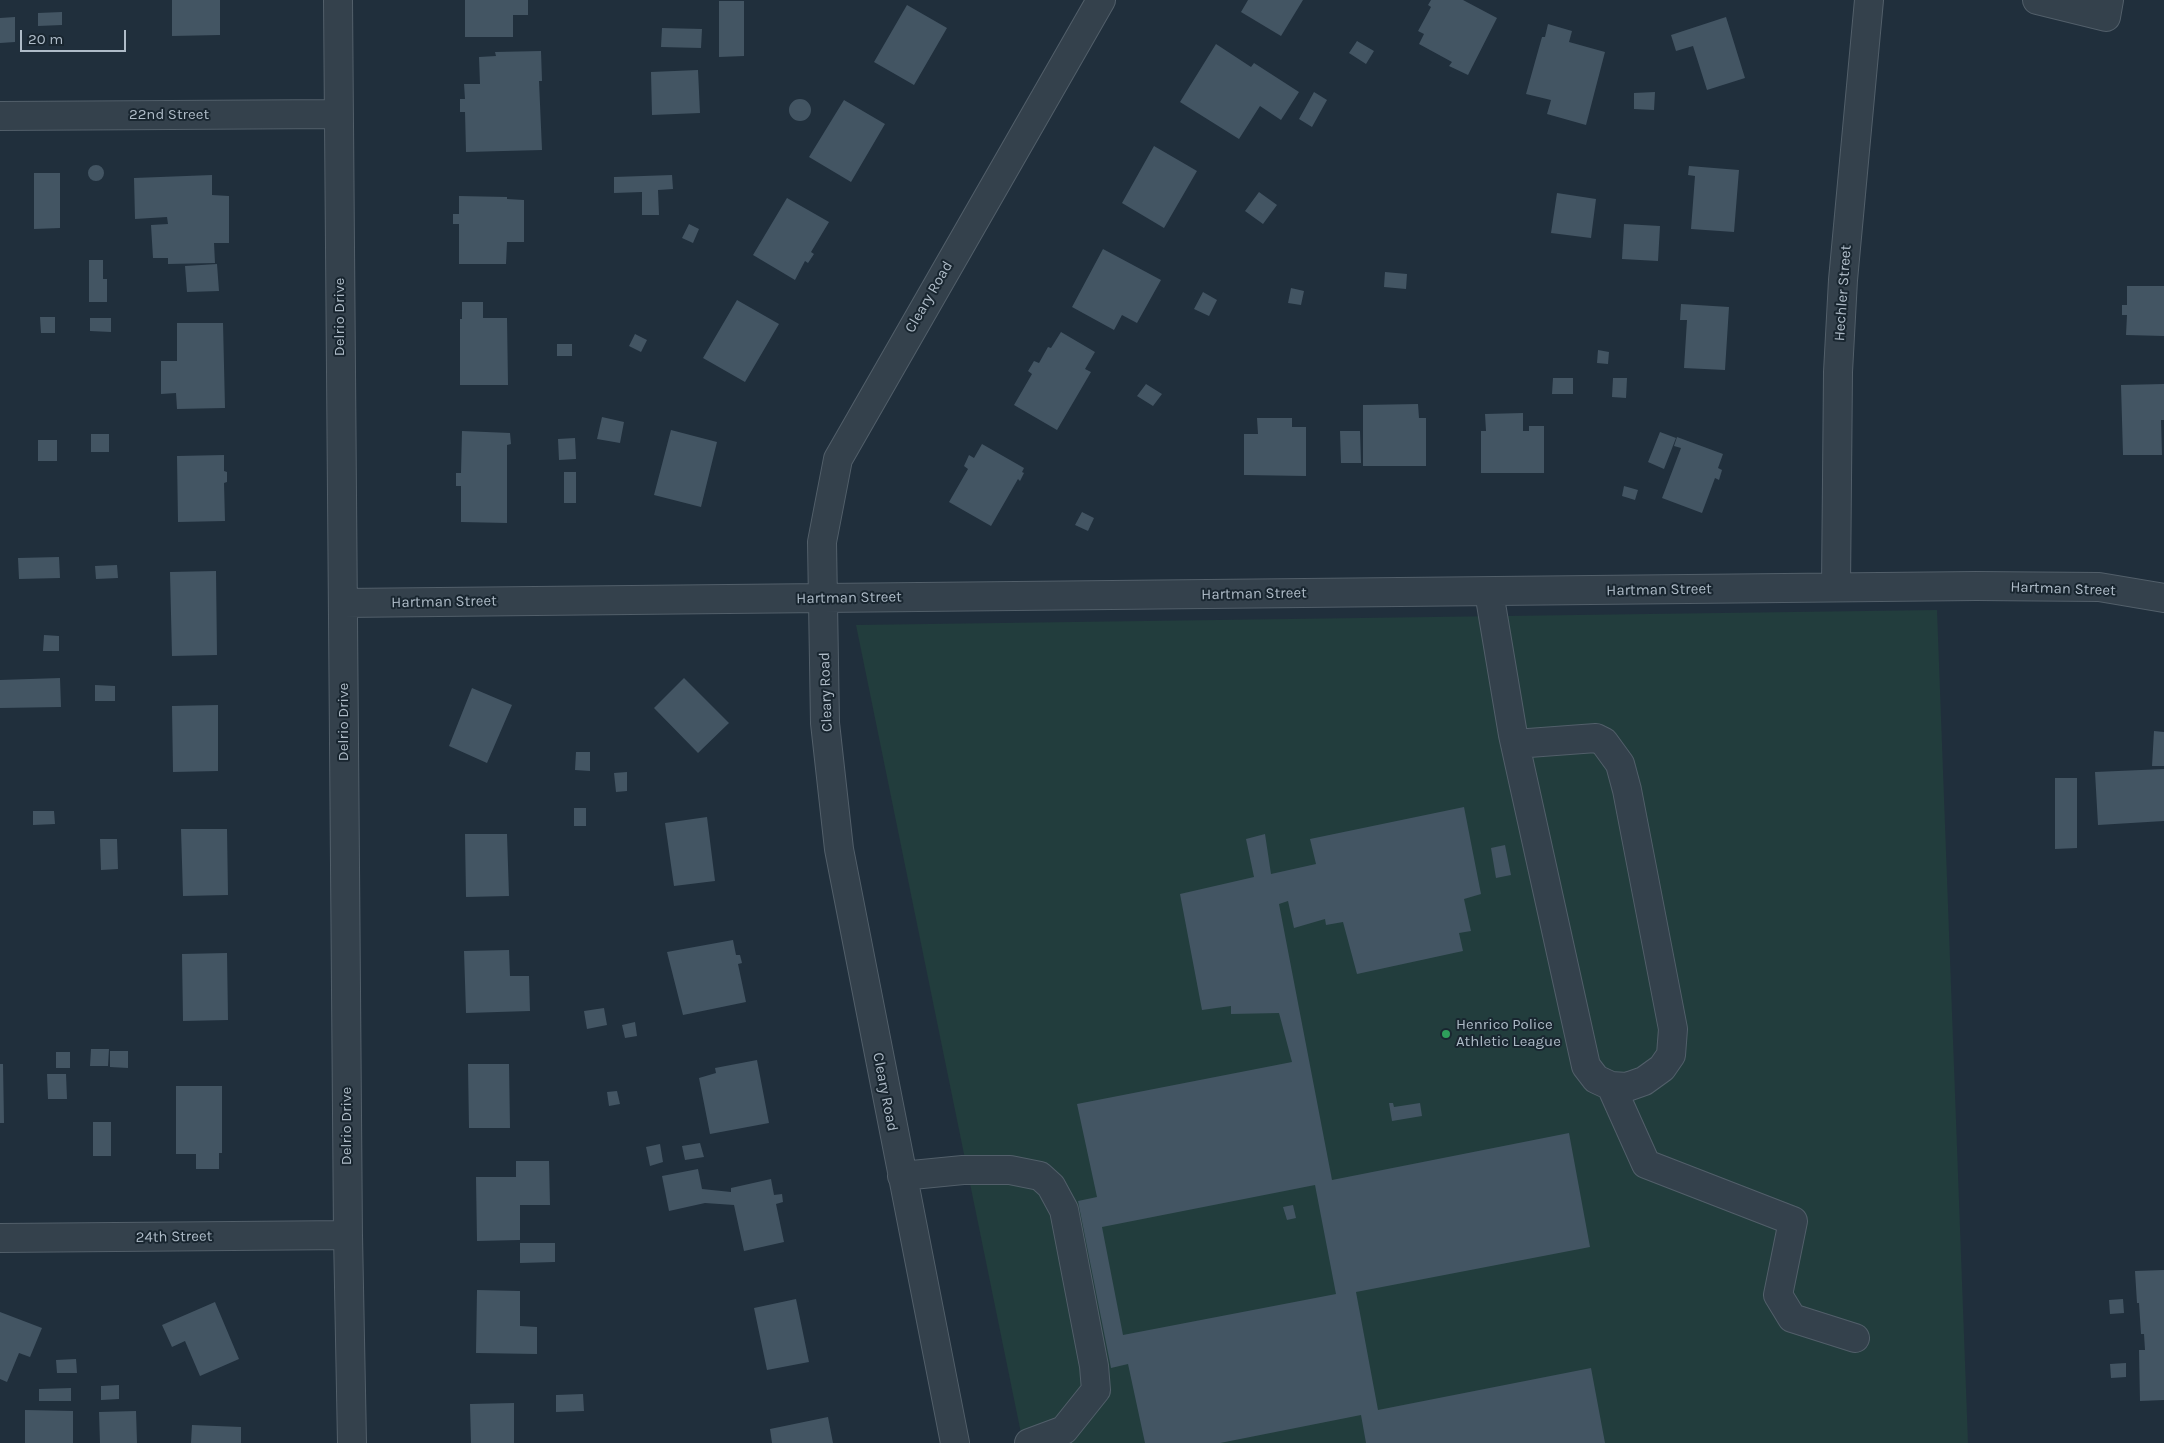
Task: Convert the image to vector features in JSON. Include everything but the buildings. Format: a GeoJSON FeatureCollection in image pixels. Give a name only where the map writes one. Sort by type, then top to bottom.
{"type":"FeatureCollection","features":[{"type":"Feature","properties":{"kind":"street","name":"Delrio Drive"},"geometry":{"type":"LineString","coordinates":[[338,0],[348,1235],[352,1443]]}},
{"type":"Feature","properties":{"kind":"street","name":"Cleary Road"},"geometry":{"type":"LineString","coordinates":[[955,1443],[839,849],[825,723],[822,542],[838,459],[1101,0]]}},
{"type":"Feature","properties":{"kind":"street","name":"Hechler Street"},"geometry":{"type":"LineString","coordinates":[[1836,587],[1838,372],[1843,280],[1869,0]]}},
{"type":"Feature","properties":{"kind":"street"},"geometry":{"type":"LineString","coordinates":[[2037,0],[2108,9]]}},
{"type":"Feature","properties":{"kind":"street","name":"22nd Street"},"geometry":{"type":"LineString","coordinates":[[0,116],[339,114]]}},
{"type":"Feature","properties":{"kind":"street","name":"Hartman Street"},"geometry":{"type":"LineString","coordinates":[[342,603],[1836,587],[2099,587],[2164,598]]}},
{"type":"Feature","properties":{"kind":"street"},"geometry":{"type":"LineString","coordinates":[[1489,592],[1515,744],[1586,1066],[1596,1079],[1612,1086],[1627,1087],[1644,1081],[1662,1068],[1671,1055],[1673,1029],[1628,790],[1620,764],[1604,742],[1596,738],[1515,744]]}},
{"type":"Feature","properties":{"kind":"street"},"geometry":{"type":"LineString","coordinates":[[1612,1086],[1646,1164],[1793,1221],[1778,1295],[1792,1318],[1856,1338]]}},
{"type":"Feature","properties":{"kind":"street"},"geometry":{"type":"LineString","coordinates":[[902,1176],[963,1170],[1010,1170],[1040,1176],[1051,1186],[1064,1210],[1094,1366],[1096,1390],[1064,1430],[1029,1443]]}},
{"type":"Feature","properties":{"kind":"street","name":"24th Street"},"geometry":{"type":"LineString","coordinates":[[0,1238],[348,1235]]}},
{"type":"Feature","properties":{"kind":"green space","name":"Henrico Police Athletic League"},"geometry":{"type":"Polygon","coordinates":[[[1937,610],[1968,1443],[1023,1443],[856,625],[1937,610]]]}},
{"type":"Feature","properties":{"kind":"place","name":"Henrico Police Athletic League"},"geometry":{"type":"Point","coordinates":[1446,1034]}}]}
